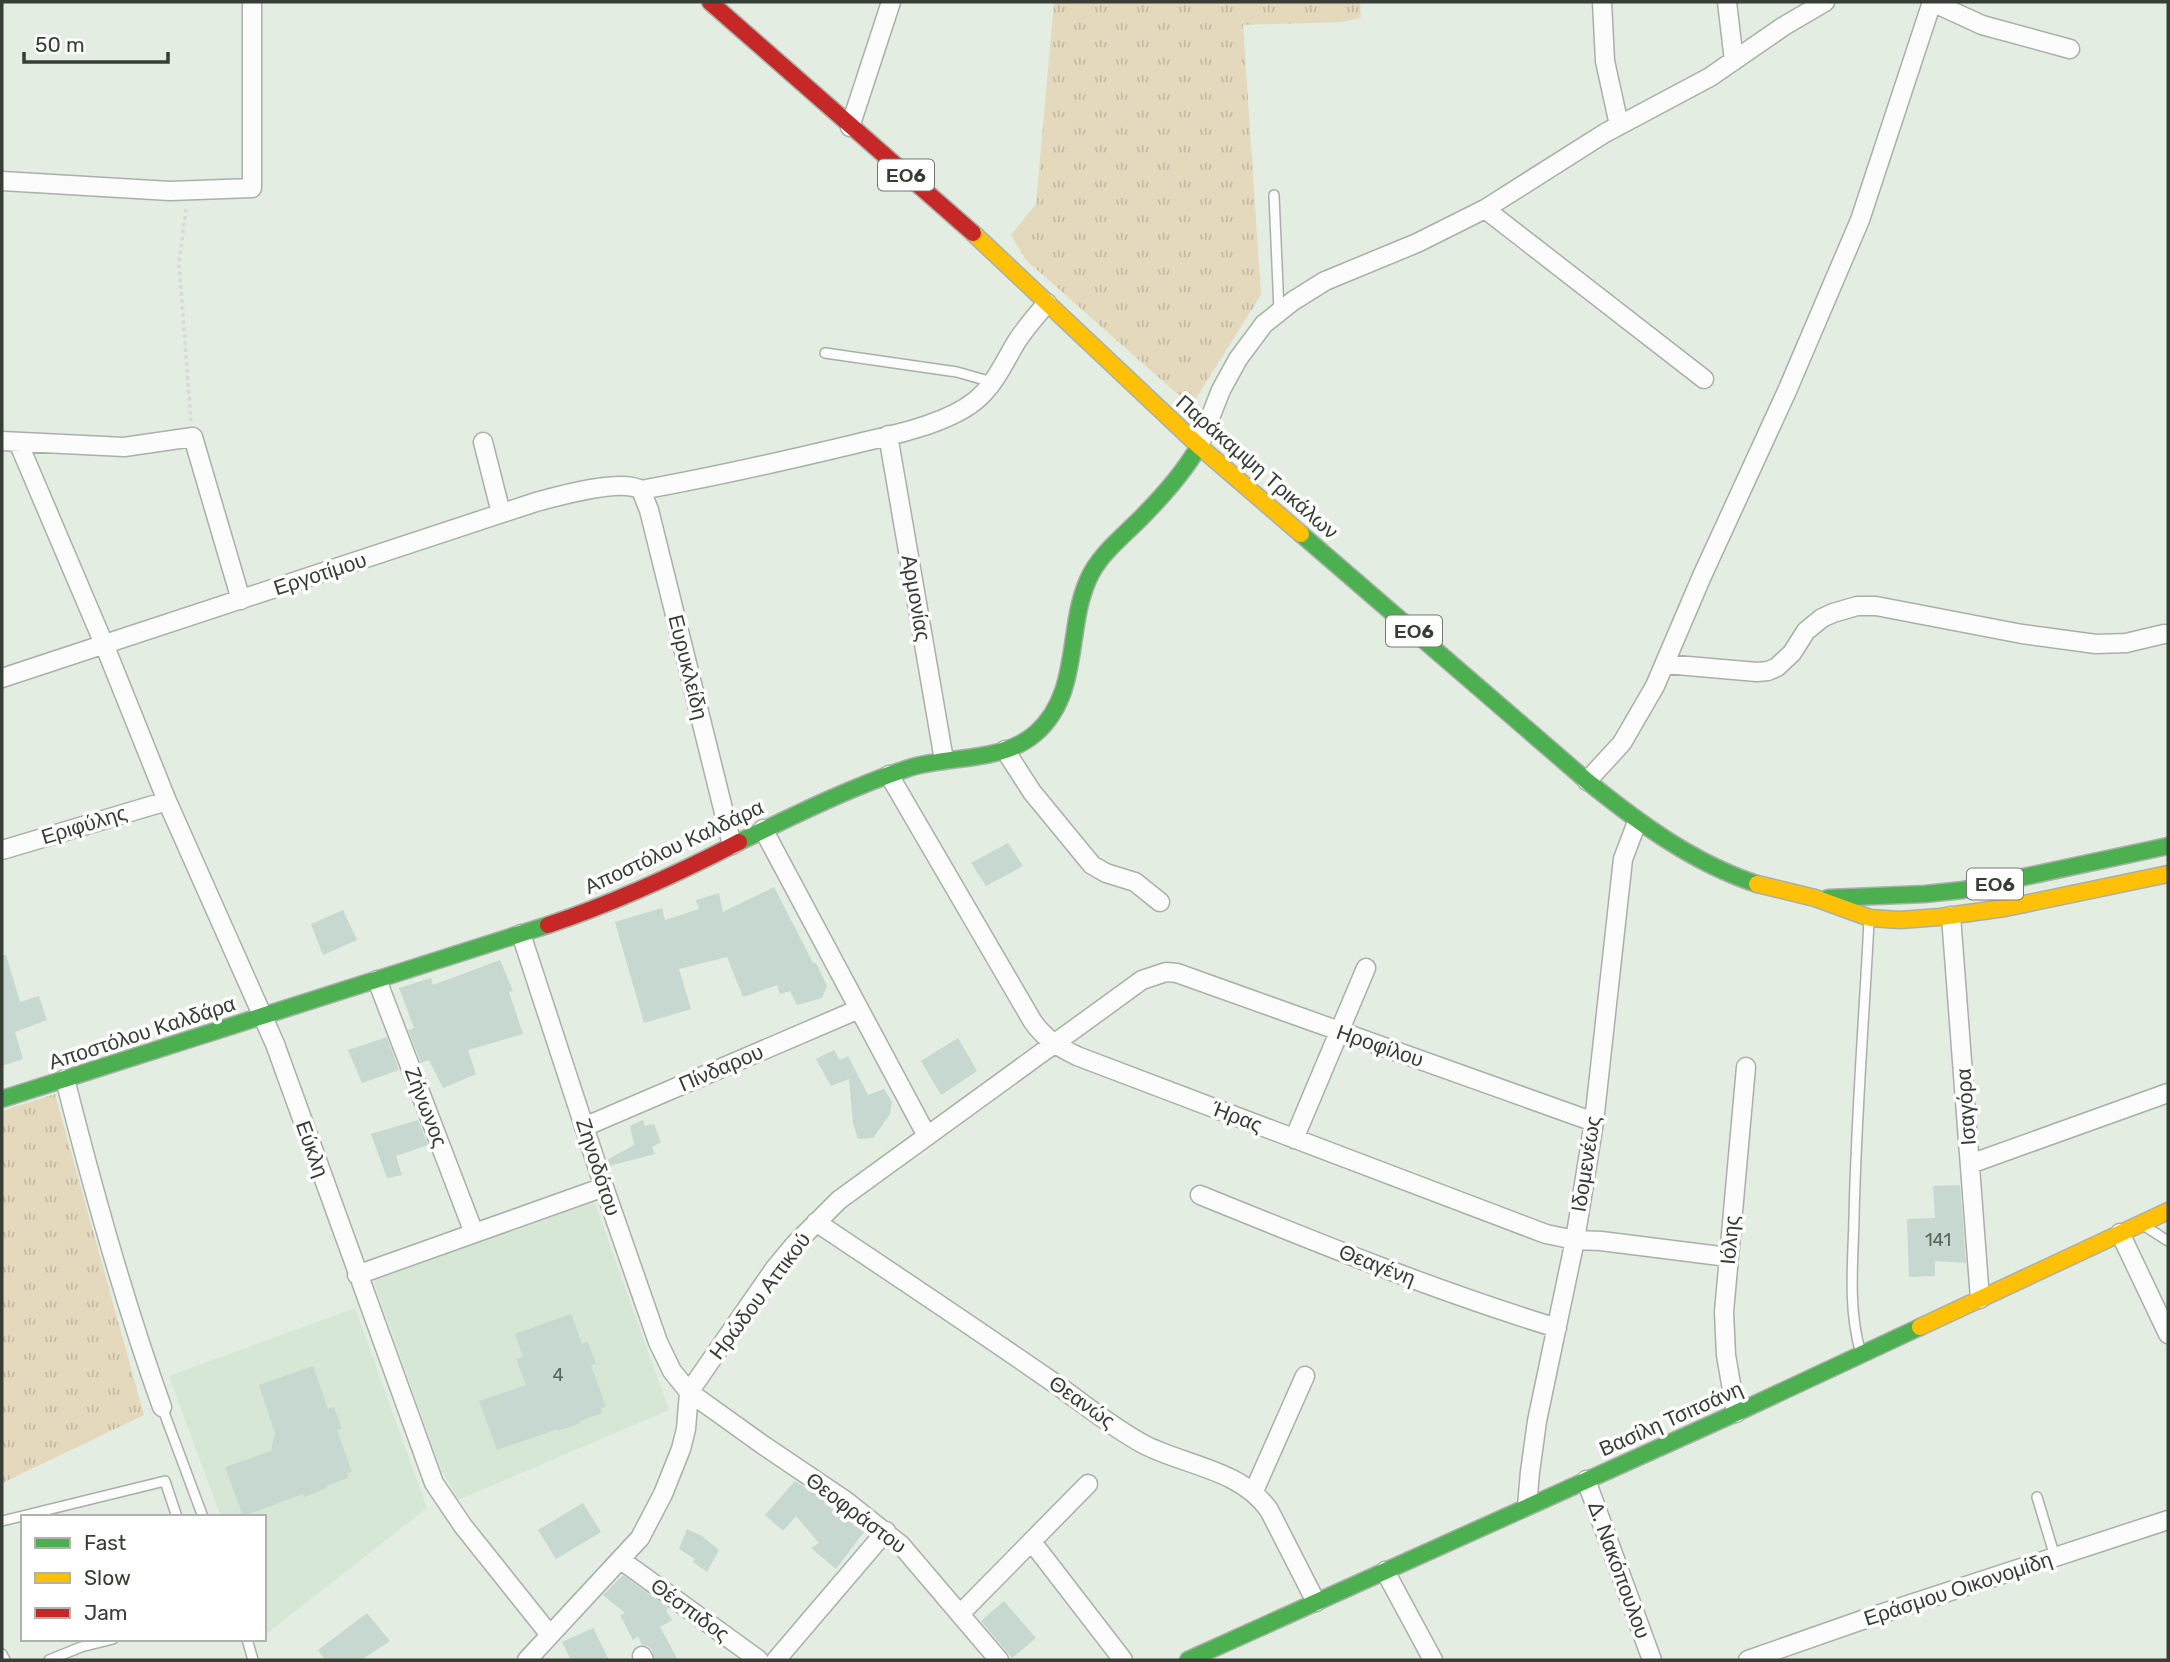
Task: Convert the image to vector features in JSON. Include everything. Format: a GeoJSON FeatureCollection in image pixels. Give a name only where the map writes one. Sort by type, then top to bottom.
{"type":"FeatureCollection","features":[{"type":"Feature","properties":{"kind":"main road","name":"Παράκαμψη Τρικάλων"},"geometry":{"type":"LineString","coordinates":[[710,2],[988,246],[1199,446],[1587,781],[1637,822],[1680,849],[1717,869],[1756,884],[1818,899],[1870,918],[1926,919],[1994,911],[2168,874]]}},
{"type":"Feature","properties":{"kind":"main road","name":"Αποστόλου Καλδάρα"},"geometry":{"type":"LineString","coordinates":[[2,1099],[521,934],[615,901],[763,829],[844,792],[889,775],[931,762],[1017,746],[1038,731],[1058,706],[1065,687],[1083,593],[1090,575],[1106,553],[1174,484],[1190,464],[1199,446]]}},
{"type":"Feature","properties":{"kind":"main road","name":"Παράκαμψη Τρικάλων"},"geometry":{"type":"LineString","coordinates":[[1818,899],[1963,890],[2168,846]]}},
{"type":"Feature","properties":{"kind":"main road"},"geometry":{"type":"LineString","coordinates":[[2131,882],[2152,885],[2168,892]]}},
{"type":"Feature","properties":{"kind":"main road"},"geometry":{"type":"LineString","coordinates":[[2141,1223],[2168,1204]]}},
{"type":"Feature","properties":{"kind":"main road","name":"Βασίλη Τσιτσάνη"},"geometry":{"type":"LineString","coordinates":[[1188,1660],[1737,1413],[2168,1211]]}},
{"type":"Feature","properties":{"kind":"street"},"geometry":{"type":"LineString","coordinates":[[2,181],[188,191],[252,188],[252,2]]}},
{"type":"Feature","properties":{"kind":"street"},"geometry":{"type":"LineString","coordinates":[[850,127],[891,2]]}},
{"type":"Feature","properties":{"kind":"street"},"geometry":{"type":"LineString","coordinates":[[1602,2],[1605,61],[1619,125]]}},
{"type":"Feature","properties":{"kind":"street"},"geometry":{"type":"LineString","coordinates":[[1727,2],[1734,61]]}},
{"type":"Feature","properties":{"kind":"street"},"geometry":{"type":"LineString","coordinates":[[1199,446],[1221,390],[1238,359],[1264,324],[1279,311],[1325,281],[1417,243],[1485,209],[1619,125],[1694,87],[1784,26],[1825,2]]}},
{"type":"Feature","properties":{"kind":"street"},"geometry":{"type":"LineString","coordinates":[[1587,781],[1622,743],[1646,703],[1787,391],[1860,220],[1932,2],[1982,25],[2070,49]]}},
{"type":"Feature","properties":{"kind":"street"},"geometry":{"type":"LineString","coordinates":[[1485,209],[1704,379]]}},
{"type":"Feature","properties":{"kind":"street","name":"Εργοτίμου"},"geometry":{"type":"LineString","coordinates":[[2,678],[553,497],[593,489],[630,486],[641,490],[729,474],[933,422],[976,400],[993,382],[1026,328],[1047,303]]}},
{"type":"Feature","properties":{"kind":"street","name":"Αρμονίας"},"geometry":{"type":"LineString","coordinates":[[888,435],[944,760]]}},
{"type":"Feature","properties":{"kind":"street"},"geometry":{"type":"LineString","coordinates":[[10,441],[124,447],[193,437],[241,600]]}},
{"type":"Feature","properties":{"kind":"street","name":"Εύκλη"},"geometry":{"type":"LineString","coordinates":[[10,441],[104,644],[167,801],[275,1044],[434,1483],[541,1651]]}},
{"type":"Feature","properties":{"kind":"street"},"geometry":{"type":"LineString","coordinates":[[483,442],[501,513]]}},
{"type":"Feature","properties":{"kind":"street","name":"Ευρυκλείδη"},"geometry":{"type":"LineString","coordinates":[[641,490],[649,510],[732,845]]}},
{"type":"Feature","properties":{"kind":"street"},"geometry":{"type":"LineString","coordinates":[[1665,664],[1768,671],[1787,658],[1803,634],[1814,624],[1833,613],[1864,606],[2096,644],[2126,643],[2165,634]]}},
{"type":"Feature","properties":{"kind":"street"},"geometry":{"type":"LineString","coordinates":[[1005,750],[1032,792],[1093,865],[1106,873],[1128,878],[1160,902]]}},
{"type":"Feature","properties":{"kind":"street","name":"Ήρας"},"geometry":{"type":"LineString","coordinates":[[889,775],[1033,1022],[1055,1045],[1077,1056],[1524,1226],[1575,1240],[1728,1257]]}},
{"type":"Feature","properties":{"kind":"street","name":"Εριφύλης"},"geometry":{"type":"LineString","coordinates":[[2,850],[167,801]]}},
{"type":"Feature","properties":{"kind":"street","name":"Ιδομενέως"},"geometry":{"type":"LineString","coordinates":[[1527,1506],[1537,1421],[1575,1240],[1594,1122],[1619,885],[1627,846],[1637,822]]}},
{"type":"Feature","properties":{"kind":"street"},"geometry":{"type":"LineString","coordinates":[[763,829],[927,1136]]}},
{"type":"Feature","properties":{"kind":"street","name":"Ισαγόρα"},"geometry":{"type":"LineString","coordinates":[[1951,916],[1980,1299]]}},
{"type":"Feature","properties":{"kind":"street","name":"Ζηνοδότου"},"geometry":{"type":"LineString","coordinates":[[521,934],[658,1342],[672,1371],[689,1392]]}},
{"type":"Feature","properties":{"kind":"street"},"geometry":{"type":"LineString","coordinates":[[1294,1139],[1366,968]]}},
{"type":"Feature","properties":{"kind":"street","name":"Ηρώδου Αττικού"},"geometry":{"type":"LineString","coordinates":[[689,1392],[775,1268],[839,1200],[1055,1045],[1135,984],[1166,972]]}},
{"type":"Feature","properties":{"kind":"street","name":"Ηροφίλου"},"geometry":{"type":"LineString","coordinates":[[1166,972],[1177,973],[1594,1122]]}},
{"type":"Feature","properties":{"kind":"street","name":"Ζήνωνος"},"geometry":{"type":"LineString","coordinates":[[377,980],[474,1233]]}},
{"type":"Feature","properties":{"kind":"street","name":"Πίνδαρου"},"geometry":{"type":"LineString","coordinates":[[584,1127],[859,1009]]}},
{"type":"Feature","properties":{"kind":"street","name":"Ιόλης"},"geometry":{"type":"LineString","coordinates":[[1737,1413],[1725,1344],[1724,1312],[1746,1066]]}},
{"type":"Feature","properties":{"kind":"street"},"geometry":{"type":"LineString","coordinates":[[65,1079],[116,1270],[162,1407]]}},
{"type":"Feature","properties":{"kind":"street"},"geometry":{"type":"LineString","coordinates":[[1970,1164],[2168,1093]]}},
{"type":"Feature","properties":{"kind":"street"},"geometry":{"type":"LineString","coordinates":[[357,1275],[604,1187]]}},
{"type":"Feature","properties":{"kind":"street","name":"Θεαγένη"},"geometry":{"type":"LineString","coordinates":[[1200,1195],[1475,1302],[1557,1328]]}},
{"type":"Feature","properties":{"kind":"street","name":"Θεανώς"},"geometry":{"type":"LineString","coordinates":[[816,1222],[1124,1432],[1159,1451],[1235,1480],[1254,1492],[1269,1510],[1316,1602]]}},
{"type":"Feature","properties":{"kind":"street"},"geometry":{"type":"LineString","coordinates":[[2120,1233],[2168,1334]]}},
{"type":"Feature","properties":{"kind":"street"},"geometry":{"type":"LineString","coordinates":[[1254,1492],[1305,1377]]}},
{"type":"Feature","properties":{"kind":"street"},"geometry":{"type":"LineString","coordinates":[[541,1651],[640,1538],[663,1494],[686,1429],[689,1392]]}},
{"type":"Feature","properties":{"kind":"street","name":"Θεοφράστου"},"geometry":{"type":"LineString","coordinates":[[689,1392],[886,1531],[909,1553],[999,1660]]}},
{"type":"Feature","properties":{"kind":"street","name":"Δ. Νακόπουλου"},"geometry":{"type":"LineString","coordinates":[[1586,1480],[1652,1660]]}},
{"type":"Feature","properties":{"kind":"street"},"geometry":{"type":"LineString","coordinates":[[960,1614],[1088,1484]]}},
{"type":"Feature","properties":{"kind":"street","name":"Εράσμου Οικονομίδη"},"geometry":{"type":"LineString","coordinates":[[1748,1660],[2168,1520]]}},
{"type":"Feature","properties":{"kind":"street"},"geometry":{"type":"LineString","coordinates":[[776,1660],[886,1531]]}},
{"type":"Feature","properties":{"kind":"street"},"geometry":{"type":"LineString","coordinates":[[1032,1542],[1123,1660]]}},
{"type":"Feature","properties":{"kind":"street","name":"Θέσπιδος"},"geometry":{"type":"LineString","coordinates":[[621,1560],[759,1660]]}},
{"type":"Feature","properties":{"kind":"street"},"geometry":{"type":"LineString","coordinates":[[1385,1571],[1433,1660]]}},
{"type":"Feature","properties":{"kind":"lane"},"geometry":{"type":"LineString","coordinates":[[1274,195],[1279,311]]}},
{"type":"Feature","properties":{"kind":"lane"},"geometry":{"type":"LineString","coordinates":[[825,353],[957,372],[993,382]]}},
{"type":"Feature","properties":{"kind":"lane"},"geometry":{"type":"LineString","coordinates":[[1861,1356],[1854,1327],[1852,1300],[1855,1191],[1870,918]]}},
{"type":"Feature","properties":{"kind":"lane"},"geometry":{"type":"LineString","coordinates":[[2141,1223],[2168,1241]]}},
{"type":"Feature","properties":{"kind":"lane"},"geometry":{"type":"LineString","coordinates":[[162,1407],[202,1515]]}},
{"type":"Feature","properties":{"kind":"lane"},"geometry":{"type":"LineString","coordinates":[[26,1515],[165,1481],[176,1515]]}},
{"type":"Feature","properties":{"kind":"lane"},"geometry":{"type":"LineString","coordinates":[[2036,1497],[2055,1557]]}},
{"type":"Feature","properties":{"kind":"lane"},"geometry":{"type":"LineString","coordinates":[[2,1521],[21,1516]]}},
{"type":"Feature","properties":{"kind":"lane"},"geometry":{"type":"LineString","coordinates":[[49,1660],[105,1641]]}},
{"type":"Feature","properties":{"kind":"lane"},"geometry":{"type":"LineString","coordinates":[[248,1641],[253,1660]]}},
{"type":"Feature","properties":{"kind":"lane"},"geometry":{"type":"LineString","coordinates":[[2,1654],[5,1660]]}},
{"type":"Feature","properties":{"kind":"path"},"geometry":{"type":"LineString","coordinates":[[188,191],[179,263],[193,437]]}},
{"type":"Feature","properties":{"kind":"shaded area"},"geometry":{"type":"Polygon","coordinates":[[[593,1198],[669,1410],[458,1500],[440,1467],[372,1277],[593,1198]]]}},
{"type":"Feature","properties":{"kind":"shaded area"},"geometry":{"type":"Polygon","coordinates":[[[355,1308],[427,1508],[266,1634],[266,1515],[220,1515],[169,1376],[355,1308]]]}},
{"type":"Feature","properties":{"kind":"green space"},"geometry":{"type":"Polygon","coordinates":[[[1054,2],[1360,2],[1361,18],[1341,22],[1243,25],[1261,295],[1191,406],[1026,260],[1011,235],[1036,204],[1054,2]]]}},
{"type":"Feature","properties":{"kind":"green space"},"geometry":{"type":"Polygon","coordinates":[[[55,1094],[144,1415],[2,1483],[2,1111],[55,1094]]]}},
{"type":"Feature","properties":{"kind":"building"},"geometry":{"type":"Polygon","coordinates":[[[1008,843],[1023,866],[986,886],[971,863],[1008,843]]]}},
{"type":"Feature","properties":{"kind":"building"},"geometry":{"type":"Polygon","coordinates":[[[774,887],[827,986],[822,998],[797,1005],[790,991],[780,994],[777,985],[743,997],[727,957],[679,969],[691,1009],[644,1023],[615,922],[662,908],[665,920],[699,909],[696,900],[719,893],[723,912],[774,887]]]}},
{"type":"Feature","properties":{"kind":"building"},"geometry":{"type":"Polygon","coordinates":[[[343,910],[357,940],[323,955],[311,924],[343,910]]]}},
{"type":"Feature","properties":{"kind":"building"},"geometry":{"type":"Polygon","coordinates":[[[2,955],[6,955],[20,1002],[39,996],[47,1020],[15,1032],[23,1059],[2,1066],[2,955]]]}},
{"type":"Feature","properties":{"kind":"building"},"geometry":{"type":"Polygon","coordinates":[[[500,960],[513,991],[509,992],[523,1034],[468,1050],[476,1074],[443,1088],[429,1060],[421,1063],[408,1030],[414,1028],[399,988],[431,978],[433,985],[500,960]]]}},
{"type":"Feature","properties":{"kind":"building"},"geometry":{"type":"Polygon","coordinates":[[[387,1037],[399,1070],[362,1083],[348,1050],[387,1037]]]}},
{"type":"Feature","properties":{"kind":"building"},"geometry":{"type":"Polygon","coordinates":[[[958,1038],[977,1071],[941,1095],[921,1061],[958,1038]]]}},
{"type":"Feature","properties":{"kind":"building"},"geometry":{"type":"Polygon","coordinates":[[[834,1050],[840,1060],[848,1056],[868,1095],[884,1089],[892,1102],[890,1114],[873,1138],[858,1139],[853,1123],[849,1079],[831,1086],[816,1059],[834,1050]]]}},
{"type":"Feature","properties":{"kind":"building"},"geometry":{"type":"Polygon","coordinates":[[[418,1120],[428,1145],[396,1156],[402,1175],[387,1178],[371,1134],[418,1120]]]}},
{"type":"Feature","properties":{"kind":"building"},"geometry":{"type":"Polygon","coordinates":[[[643,1120],[645,1126],[654,1124],[661,1142],[652,1147],[655,1154],[609,1166],[607,1160],[634,1145],[630,1126],[643,1120]]]}},
{"type":"Feature","properties":{"kind":"building"},"geometry":{"type":"Polygon","coordinates":[[[1960,1185],[1966,1263],[1935,1261],[1935,1276],[1909,1277],[1907,1219],[1935,1218],[1933,1186],[1960,1185]]]}},
{"type":"Feature","properties":{"kind":"building"},"geometry":{"type":"Polygon","coordinates":[[[571,1314],[582,1344],[588,1342],[596,1364],[591,1365],[606,1407],[601,1408],[602,1413],[580,1421],[581,1423],[497,1450],[479,1401],[526,1385],[516,1359],[523,1357],[515,1334],[571,1314]]]}},
{"type":"Feature","properties":{"kind":"building"},"geometry":{"type":"Polygon","coordinates":[[[313,1366],[328,1409],[334,1407],[342,1429],[337,1430],[352,1472],[347,1473],[348,1478],[326,1486],[327,1488],[243,1515],[225,1467],[271,1451],[275,1433],[259,1385],[313,1366]]]}},
{"type":"Feature","properties":{"kind":"building"},"geometry":{"type":"Polygon","coordinates":[[[795,1481],[826,1501],[824,1503],[864,1532],[836,1569],[811,1548],[819,1543],[796,1516],[783,1531],[765,1515],[795,1481]]]}},
{"type":"Feature","properties":{"kind":"building"},"geometry":{"type":"Polygon","coordinates":[[[583,1503],[601,1532],[556,1559],[538,1530],[583,1503]]]}},
{"type":"Feature","properties":{"kind":"building"},"geometry":{"type":"Polygon","coordinates":[[[687,1529],[702,1536],[719,1550],[707,1572],[693,1562],[695,1559],[679,1549],[687,1529]]]}},
{"type":"Feature","properties":{"kind":"building"},"geometry":{"type":"Polygon","coordinates":[[[623,1575],[668,1608],[666,1611],[672,1620],[660,1627],[678,1660],[655,1660],[652,1650],[642,1645],[638,1636],[633,1640],[620,1615],[625,1613],[603,1595],[623,1575]]]}},
{"type":"Feature","properties":{"kind":"building"},"geometry":{"type":"Polygon","coordinates":[[[1004,1601],[1036,1638],[1012,1658],[981,1621],[1004,1601]]]}},
{"type":"Feature","properties":{"kind":"building"},"geometry":{"type":"Polygon","coordinates":[[[367,1613],[390,1641],[361,1660],[325,1660],[318,1650],[367,1613]]]}},
{"type":"Feature","properties":{"kind":"building"},"geometry":{"type":"Polygon","coordinates":[[[593,1628],[609,1660],[571,1660],[562,1642],[593,1628]]]}},
{"type":"Feature","properties":{"kind":"traffic: fast"},"geometry":{"type":"LineString","coordinates":[[739,842],[823,802],[887,776],[925,764],[992,754],[1022,743],[1036,733],[1050,717],[1060,699],[1071,660],[1081,599],[1092,571],[1172,485],[1199,446]]}},
{"type":"Feature","properties":{"kind":"traffic: fast"},"geometry":{"type":"LineString","coordinates":[[1301,534],[1607,797],[1647,827],[1689,853],[1757,884]]}},
{"type":"Feature","properties":{"kind":"traffic: fast"},"geometry":{"type":"LineString","coordinates":[[1828,898],[1963,890],[2168,846]]}},
{"type":"Feature","properties":{"kind":"traffic: fast"},"geometry":{"type":"LineString","coordinates":[[2,1099],[548,925]]}},
{"type":"Feature","properties":{"kind":"traffic: fast"},"geometry":{"type":"LineString","coordinates":[[1188,1660],[1920,1327]]}},
{"type":"Feature","properties":{"kind":"traffic: slow"},"geometry":{"type":"LineString","coordinates":[[973,233],[1199,446],[1301,534]]}},
{"type":"Feature","properties":{"kind":"traffic: slow"},"geometry":{"type":"LineString","coordinates":[[1757,884],[1815,898],[1870,918],[1900,920],[2005,908],[2168,874]]}},
{"type":"Feature","properties":{"kind":"traffic: slow"},"geometry":{"type":"LineString","coordinates":[[1920,1327],[2168,1211]]}},
{"type":"Feature","properties":{"kind":"traffic: jam"},"geometry":{"type":"LineString","coordinates":[[710,2],[973,233]]}},
{"type":"Feature","properties":{"kind":"traffic: jam"},"geometry":{"type":"LineString","coordinates":[[548,925],[645,887],[739,842]]}}]}
